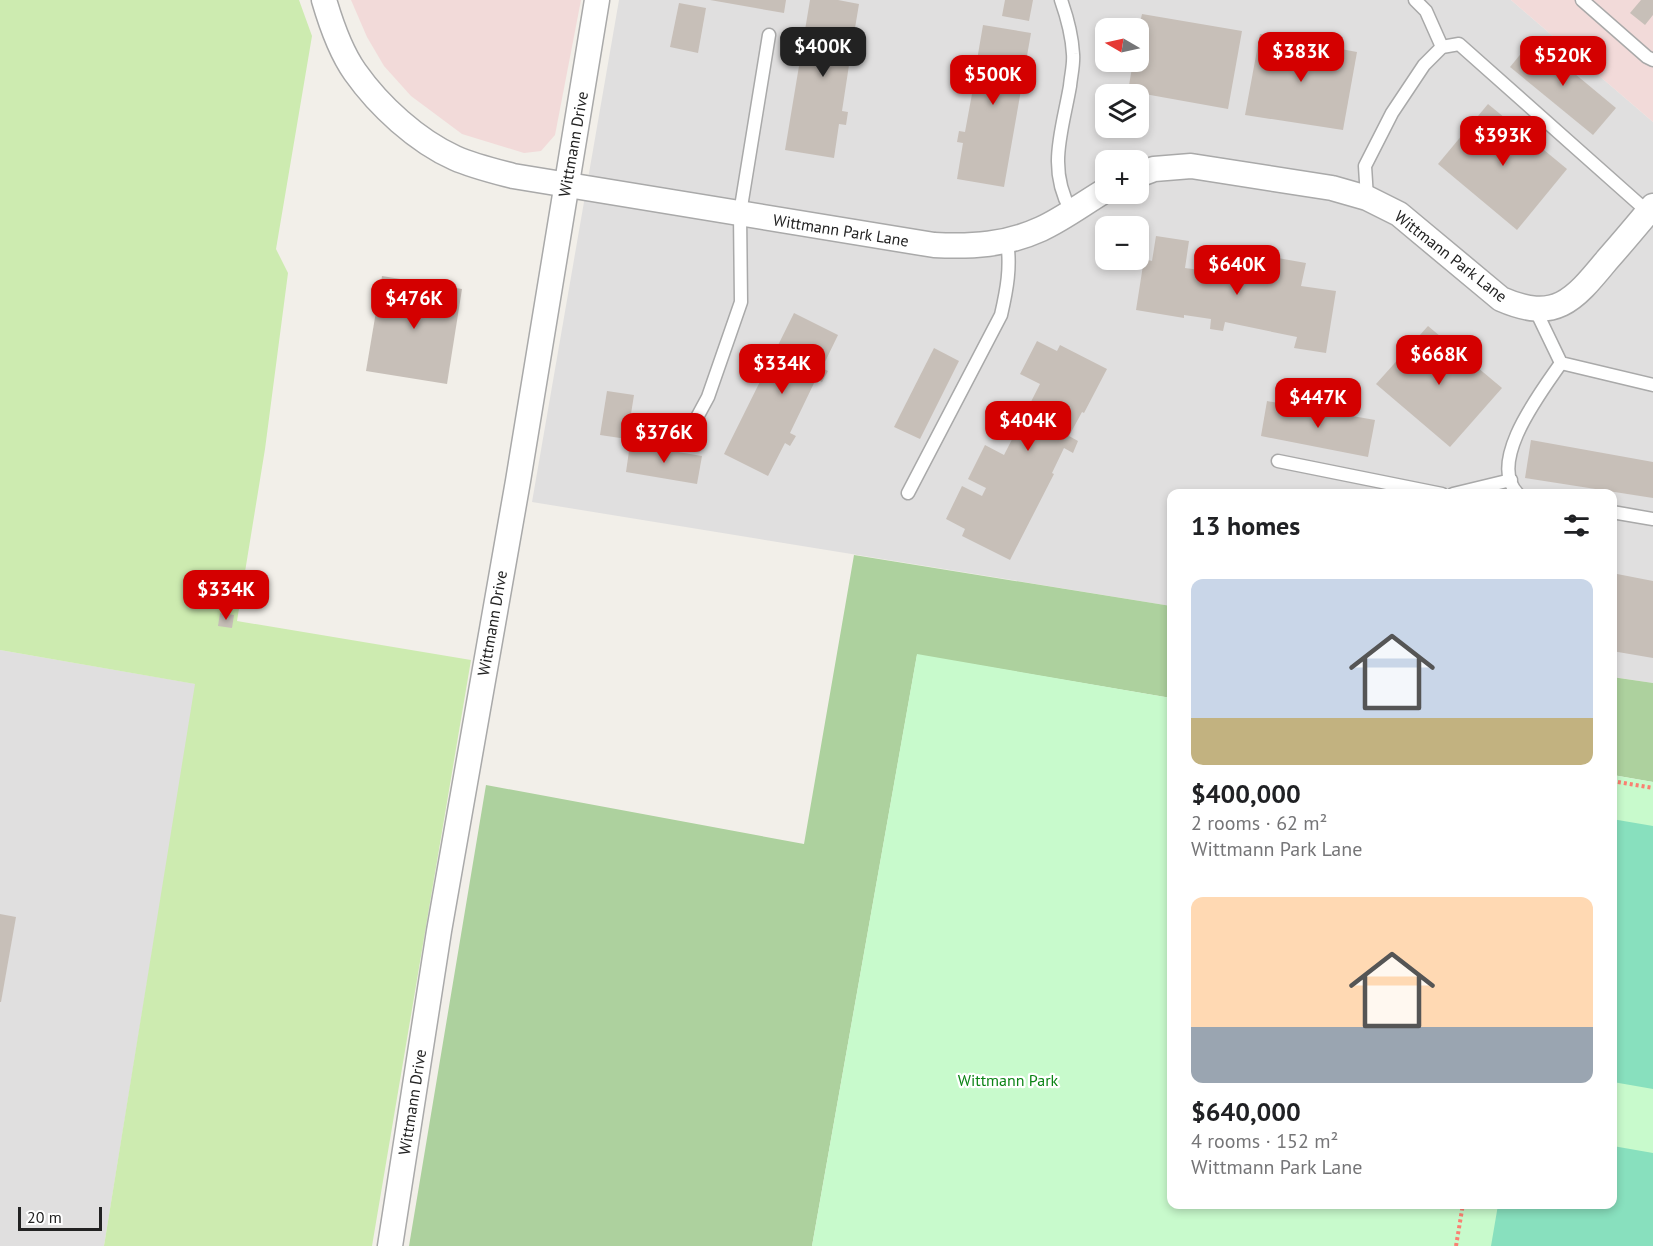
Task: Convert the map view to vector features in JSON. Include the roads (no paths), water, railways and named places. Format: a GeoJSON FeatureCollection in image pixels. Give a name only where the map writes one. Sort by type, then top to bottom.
{"type":"FeatureCollection","features":[{"type":"Feature","properties":{"kind":"street","name":"Wittmann Park Lane"},"geometry":{"type":"LineString","coordinates":[[324,0],[337,38],[354,71],[383,104],[415,134],[455,158],[513,176],[934,245],[970,246],[1007,241],[1042,229],[1095,197]]}},
{"type":"Feature","properties":{"kind":"street","name":"Wittmann Drive"},"geometry":{"type":"LineString","coordinates":[[390,1246],[437,943],[501,566],[518,481],[597,0]]}},
{"type":"Feature","properties":{"kind":"street","name":"Wittmann Park Lane"},"geometry":{"type":"LineString","coordinates":[[1149,171],[1191,166],[1332,188],[1367,198],[1399,214],[1501,299],[1520,307],[1535,309],[1561,304],[1579,294],[1651,209]]}},
{"type":"Feature","properties":{"kind":"lane"},"geometry":{"type":"LineString","coordinates":[[1061,0],[1068,19],[1073,54],[1057,160],[1058,181],[1071,211]]}},
{"type":"Feature","properties":{"kind":"lane"},"geometry":{"type":"LineString","coordinates":[[1415,0],[1426,11],[1442,47]]}},
{"type":"Feature","properties":{"kind":"lane"},"geometry":{"type":"LineString","coordinates":[[1582,0],[1653,60]]}},
{"type":"Feature","properties":{"kind":"lane"},"geometry":{"type":"LineString","coordinates":[[639,425],[681,430],[694,423],[708,397],[741,302],[740,213],[769,35]]}},
{"type":"Feature","properties":{"kind":"lane"},"geometry":{"type":"LineString","coordinates":[[1367,198],[1365,166],[1392,113],[1424,65],[1442,47],[1459,44],[1651,209]]}},
{"type":"Feature","properties":{"kind":"lane"},"geometry":{"type":"LineString","coordinates":[[908,493],[1001,315],[1009,270],[1007,241]]}},
{"type":"Feature","properties":{"kind":"lane"},"geometry":{"type":"LineString","coordinates":[[1535,309],[1561,363]]}},
{"type":"Feature","properties":{"kind":"lane"},"geometry":{"type":"LineString","coordinates":[[1561,363],[1653,385]]}},
{"type":"Feature","properties":{"kind":"lane"},"geometry":{"type":"LineString","coordinates":[[1514,489],[1511,480],[1509,458],[1513,441],[1523,421],[1561,363]]}},
{"type":"Feature","properties":{"kind":"lane"},"geometry":{"type":"LineString","coordinates":[[1278,461],[1417,489]]}},
{"type":"Feature","properties":{"kind":"lane"},"geometry":{"type":"LineString","coordinates":[[1474,489],[1511,480]]}},
{"type":"Feature","properties":{"kind":"lane"},"geometry":{"type":"LineString","coordinates":[[1617,513],[1653,519]]}},
{"type":"Feature","properties":{"kind":"park label","name":"Wittmann Park"},"geometry":{"type":"Point","coordinates":[1008,1080]}}]}
